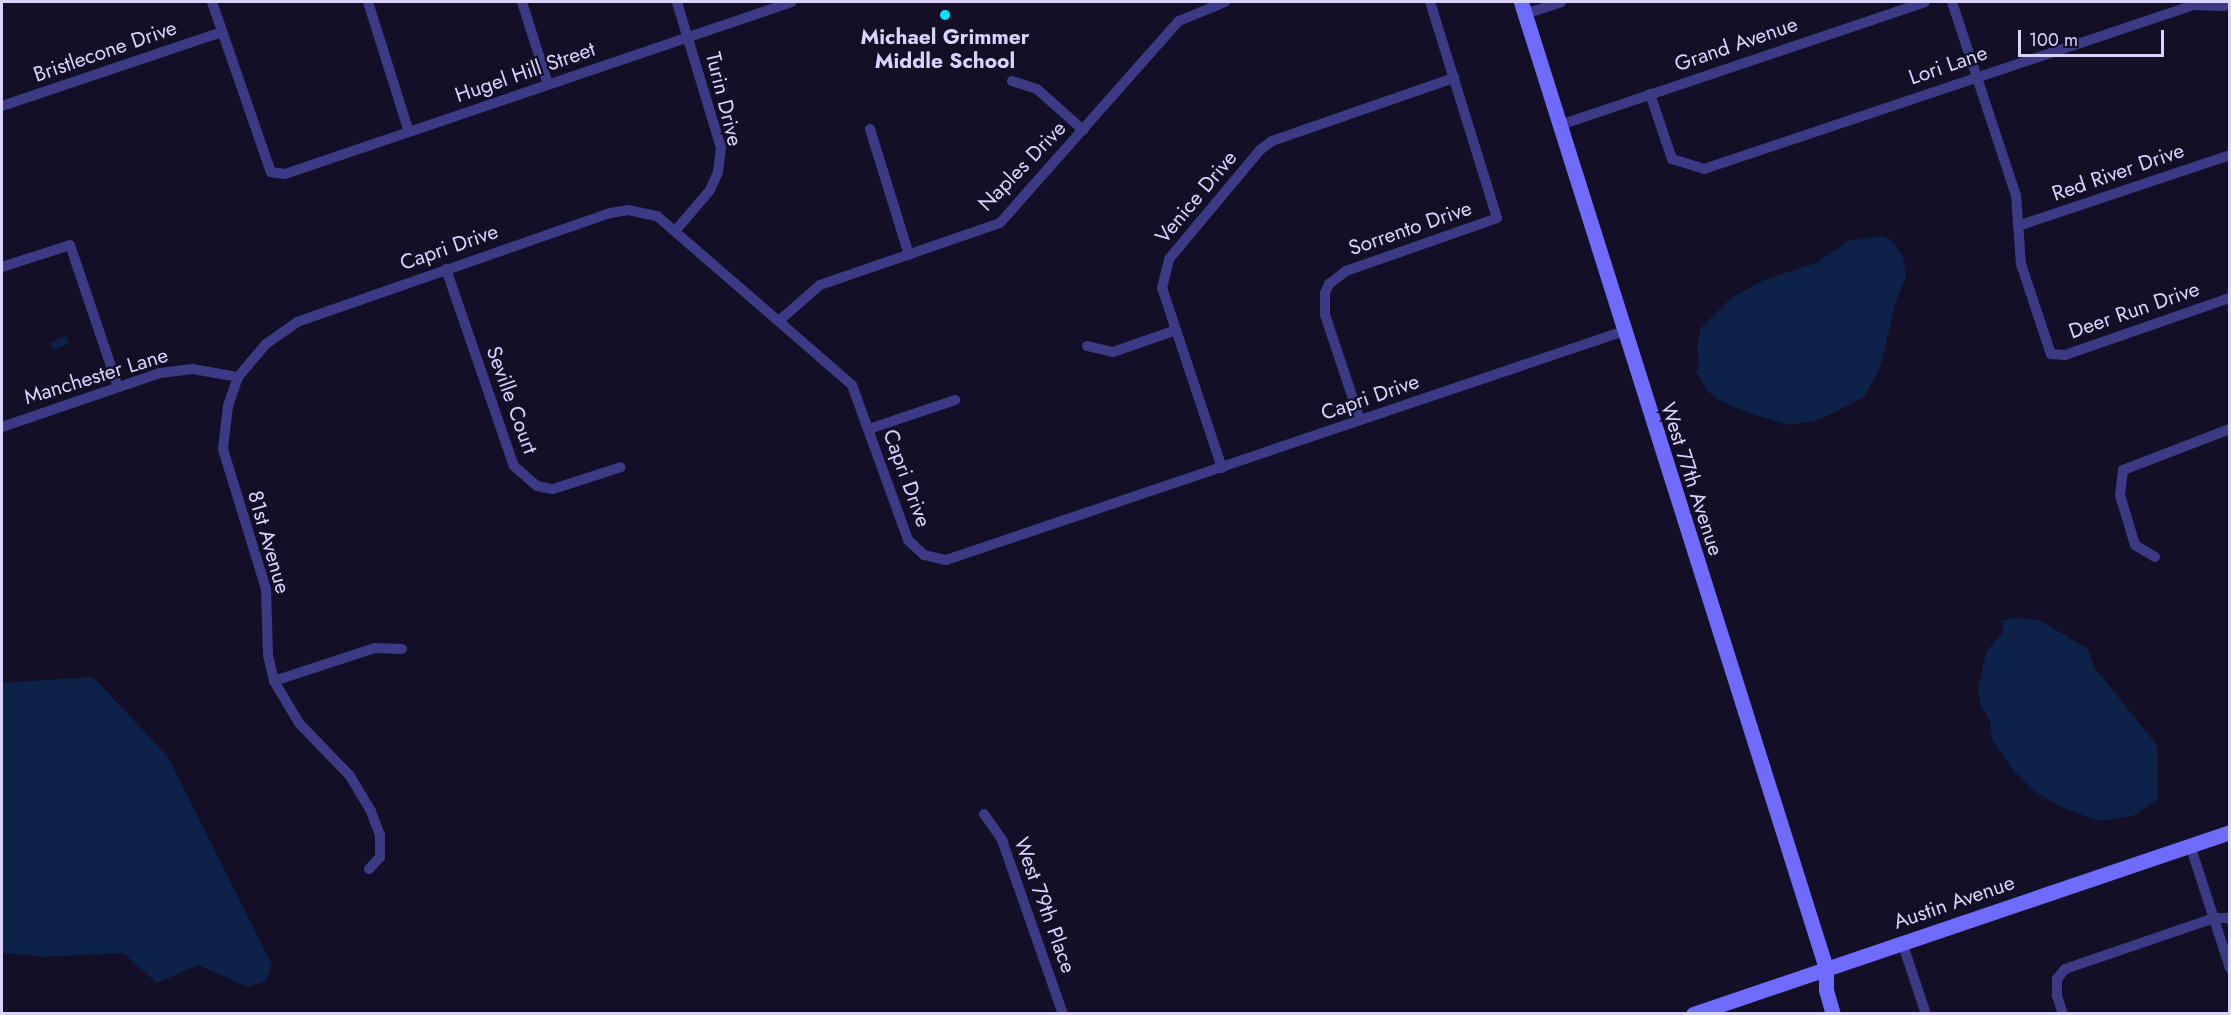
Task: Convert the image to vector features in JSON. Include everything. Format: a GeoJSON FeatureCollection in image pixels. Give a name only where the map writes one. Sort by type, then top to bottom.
{"type":"FeatureCollection","features":[{"type":"Feature","properties":{"kind":"street"},"geometry":{"type":"LineString","coordinates":[[212,2],[222,32]]}},
{"type":"Feature","properties":{"kind":"street"},"geometry":{"type":"LineString","coordinates":[[368,2],[409,132]]}},
{"type":"Feature","properties":{"kind":"street"},"geometry":{"type":"LineString","coordinates":[[522,2],[548,84]]}},
{"type":"Feature","properties":{"kind":"street","name":"Turin Drive"},"geometry":{"type":"LineString","coordinates":[[676,230],[710,190],[718,172],[721,148],[677,2]]}},
{"type":"Feature","properties":{"kind":"street","name":"Hugel Hill Street"},"geometry":{"type":"LineString","coordinates":[[222,32],[271,172],[285,174],[792,2]]}},
{"type":"Feature","properties":{"kind":"street","name":"Naples Drive"},"geometry":{"type":"LineString","coordinates":[[780,320],[820,285],[1000,222],[1179,21],[1225,2]]}},
{"type":"Feature","properties":{"kind":"street","name":"Sorrento Drive"},"geometry":{"type":"LineString","coordinates":[[1360,420],[1325,315],[1325,293],[1329,284],[1346,270],[1497,218],[1430,2]]}},
{"type":"Feature","properties":{"kind":"street"},"geometry":{"type":"LineString","coordinates":[[1523,8],[1561,2]]}},
{"type":"Feature","properties":{"kind":"street","name":"Grand Avenue"},"geometry":{"type":"LineString","coordinates":[[1560,124],[1925,2]]}},
{"type":"Feature","properties":{"kind":"street"},"geometry":{"type":"LineString","coordinates":[[1952,2],[2016,195],[2018,226]]}},
{"type":"Feature","properties":{"kind":"street","name":"Lori Lane"},"geometry":{"type":"LineString","coordinates":[[1650,94],[1672,159],[1687,166],[1704,169],[1976,76],[2194,5],[2224,6]]}},
{"type":"Feature","properties":{"kind":"street","name":"West 77th Avenue"},"geometry":{"type":"LineString","coordinates":[[1523,8],[1826,968],[1826,990],[1833,1014]]}},
{"type":"Feature","properties":{"kind":"street","name":"Bristlecone Drive"},"geometry":{"type":"LineString","coordinates":[[2,106],[222,32]]}},
{"type":"Feature","properties":{"kind":"street","name":"Venice Drive"},"geometry":{"type":"LineString","coordinates":[[1222,468],[1162,288],[1168,259],[1260,150],[1287,135],[1454,78]]}},
{"type":"Feature","properties":{"kind":"street"},"geometry":{"type":"LineString","coordinates":[[1012,81],[1037,89],[1083,130]]}},
{"type":"Feature","properties":{"kind":"street"},"geometry":{"type":"LineString","coordinates":[[870,129],[909,255]]}},
{"type":"Feature","properties":{"kind":"street","name":"Red River Drive"},"geometry":{"type":"LineString","coordinates":[[2018,226],[2229,155]]}},
{"type":"Feature","properties":{"kind":"street","name":"Capri Drive"},"geometry":{"type":"LineString","coordinates":[[266,344],[305,318],[610,213],[644,212],[676,230],[852,385],[908,540],[924,555],[946,560],[1624,331]]}},
{"type":"Feature","properties":{"kind":"street","name":"Deer Run Drive"},"geometry":{"type":"LineString","coordinates":[[2018,226],[2021,264],[2051,354],[2065,355],[2229,298]]}},
{"type":"Feature","properties":{"kind":"street"},"geometry":{"type":"LineString","coordinates":[[2,267],[70,246],[118,387]]}},
{"type":"Feature","properties":{"kind":"street","name":"Seville Court"},"geometry":{"type":"LineString","coordinates":[[446,269],[514,466],[537,486],[553,489],[621,467]]}},
{"type":"Feature","properties":{"kind":"street"},"geometry":{"type":"LineString","coordinates":[[1087,346],[1113,352],[1176,330]]}},
{"type":"Feature","properties":{"kind":"street","name":"81st Avenue"},"geometry":{"type":"LineString","coordinates":[[266,344],[238,377],[228,406],[224,449],[266,590],[268,655],[274,681],[299,723],[350,776],[371,811],[380,835],[380,856],[369,869]]}},
{"type":"Feature","properties":{"kind":"street","name":"Manchester Lane"},"geometry":{"type":"LineString","coordinates":[[2,427],[160,373],[193,369],[238,377]]}},
{"type":"Feature","properties":{"kind":"street"},"geometry":{"type":"LineString","coordinates":[[869,429],[955,400]]}},
{"type":"Feature","properties":{"kind":"street"},"geometry":{"type":"LineString","coordinates":[[2155,557],[2135,545],[2120,495],[2123,470],[2229,429]]}},
{"type":"Feature","properties":{"kind":"street"},"geometry":{"type":"LineString","coordinates":[[274,681],[375,648],[402,649]]}},
{"type":"Feature","properties":{"kind":"street","name":"West 79th Place"},"geometry":{"type":"LineString","coordinates":[[984,814],[1002,840],[1063,1014]]}},
{"type":"Feature","properties":{"kind":"street","name":"Austin Avenue"},"geometry":{"type":"LineString","coordinates":[[1693,1014],[2229,832]]}},
{"type":"Feature","properties":{"kind":"street"},"geometry":{"type":"LineString","coordinates":[[2190,845],[2229,969]]}},
{"type":"Feature","properties":{"kind":"street"},"geometry":{"type":"LineString","coordinates":[[2063,1014],[2056,995],[2057,979],[2065,969],[2214,918],[2229,918]]}},
{"type":"Feature","properties":{"kind":"street"},"geometry":{"type":"LineString","coordinates":[[1902,942],[1926,1014]]}},
{"type":"Feature","properties":{"kind":"water"},"geometry":{"type":"Polygon","coordinates":[[[1881,236],[1890,239],[1903,256],[1906,277],[1896,301],[1880,368],[1864,397],[1821,419],[1790,425],[1749,413],[1717,399],[1708,391],[1696,372],[1700,362],[1697,350],[1700,329],[1731,298],[1764,280],[1816,263],[1848,241],[1881,236]]]}},
{"type":"Feature","properties":{"kind":"water"},"geometry":{"type":"Polygon","coordinates":[[[66,336],[69,343],[53,350],[50,343],[66,336]]]}},
{"type":"Feature","properties":{"kind":"water"},"geometry":{"type":"Polygon","coordinates":[[[2014,618],[2039,620],[2088,649],[2094,667],[2157,745],[2158,799],[2133,816],[2098,821],[2061,807],[2034,791],[2014,771],[1992,740],[1990,721],[1981,706],[1978,690],[1986,652],[2004,631],[2001,621],[2014,618]]]}},
{"type":"Feature","properties":{"kind":"water"},"geometry":{"type":"Polygon","coordinates":[[[93,677],[168,757],[272,965],[266,981],[248,987],[198,965],[157,983],[123,953],[44,957],[2,953],[2,683],[93,677]]]}},
{"type":"Feature","properties":{"kind":"place","name":"Michael Grimmer Middle School"},"geometry":{"type":"Point","coordinates":[945,15]}}]}
